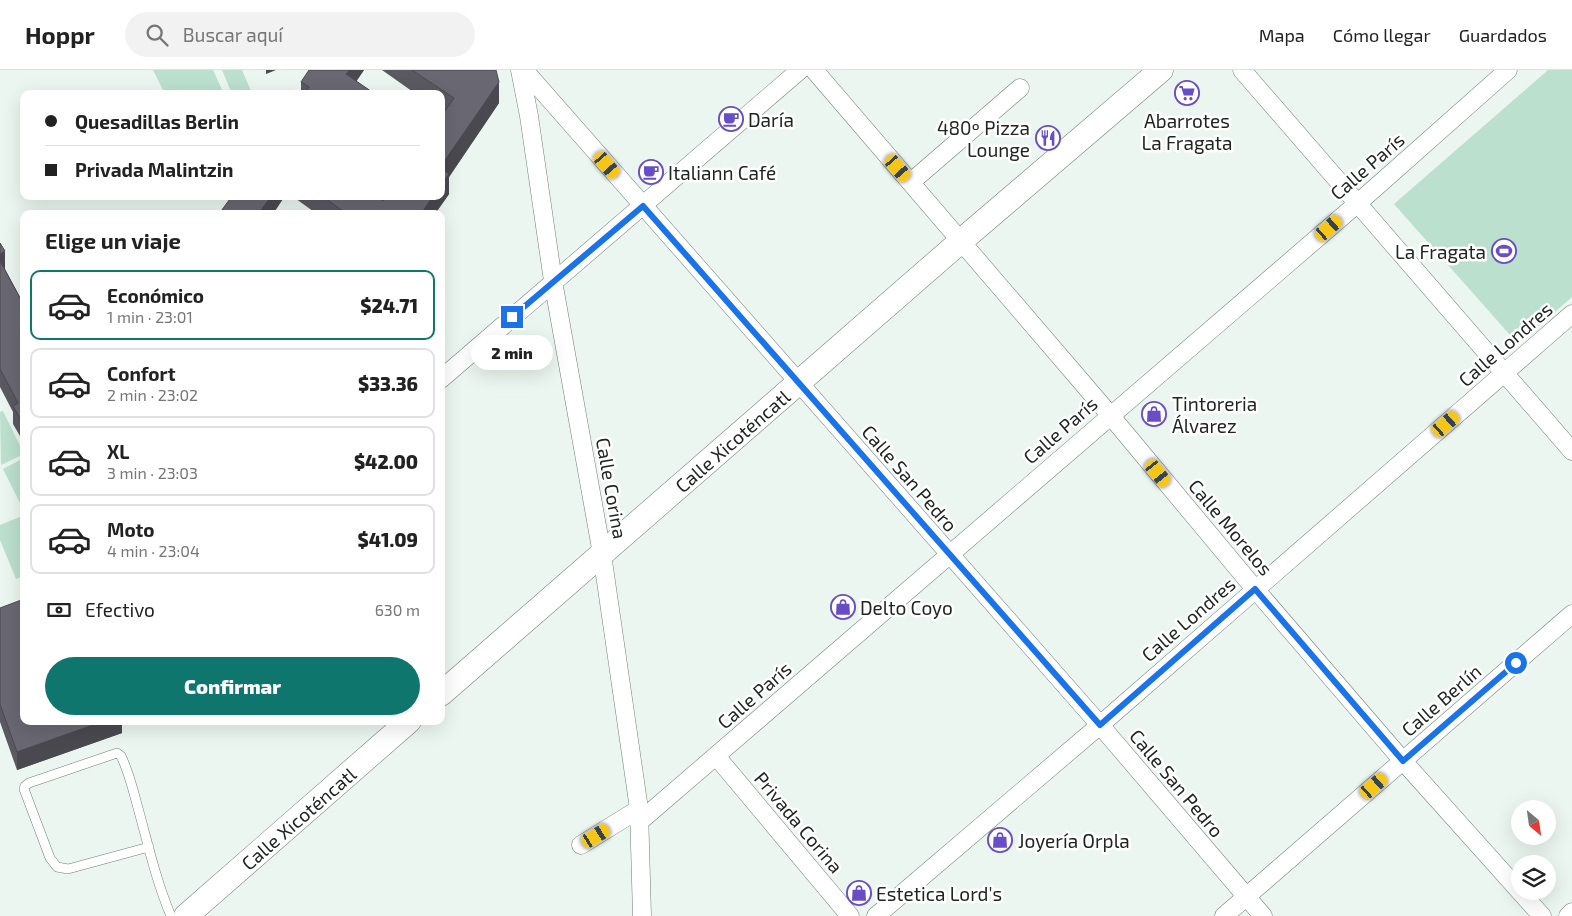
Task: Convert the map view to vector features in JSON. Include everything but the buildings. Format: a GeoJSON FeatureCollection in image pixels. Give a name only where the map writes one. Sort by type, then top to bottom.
{"type":"FeatureCollection","features":[{"type":"Feature","properties":{"kind":"street","name":"Calle Corina"},"geometry":{"type":"LineString","coordinates":[[520,70],[529,116],[553,281],[602,554],[639,815],[642,916]]}},
{"type":"Feature","properties":{"kind":"street","name":"Calle San Pedro"},"geometry":{"type":"LineString","coordinates":[[524,70],[1100,725],[1263,916]]}},
{"type":"Feature","properties":{"kind":"street"},"geometry":{"type":"LineString","coordinates":[[445,376],[800,70]]}},
{"type":"Feature","properties":{"kind":"street","name":"Calle Morelos"},"geometry":{"type":"LineString","coordinates":[[814,70],[1403,761],[1542,916]]}},
{"type":"Feature","properties":{"kind":"street","name":"Calle Xicoténcatl"},"geometry":{"type":"LineString","coordinates":[[445,691],[961,241],[1161,70]]}},
{"type":"Feature","properties":{"kind":"street"},"geometry":{"type":"LineString","coordinates":[[1242,70],[1572,451]]}},
{"type":"Feature","properties":{"kind":"street","name":"Calle París"},"geometry":{"type":"LineString","coordinates":[[581,845],[639,815],[716,756],[1358,203],[1508,70]]}},
{"type":"Feature","properties":{"kind":"street"},"geometry":{"type":"LineString","coordinates":[[910,182],[1020,88]]}},
{"type":"Feature","properties":{"kind":"street","name":"Calle Londres"},"geometry":{"type":"LineString","coordinates":[[876,916],[1100,725],[1572,314]]}},
{"type":"Feature","properties":{"kind":"street","name":"Calle Berlín"},"geometry":{"type":"LineString","coordinates":[[1224,916],[1572,614]]}},
{"type":"Feature","properties":{"kind":"street","name":"Calle Xicoténcatl"},"geometry":{"type":"LineString","coordinates":[[186,916],[405,725]]}},
{"type":"Feature","properties":{"kind":"street","name":"Privada Corina"},"geometry":{"type":"LineString","coordinates":[[716,756],[850,916]]}},
{"type":"Feature","properties":{"kind":"street"},"geometry":{"type":"LineString","coordinates":[[1568,916],[1572,912]]}},
{"type":"Feature","properties":{"kind":"lane"},"geometry":{"type":"LineString","coordinates":[[149,847],[68,868],[57,867],[50,858],[24,789],[25,786],[29,783],[117,754],[121,756],[128,773],[162,892],[171,916]]}},
{"type":"Feature","properties":{"kind":"green space"},"geometry":{"type":"Polygon","coordinates":[[[153,70],[213,70],[222,90],[163,90],[153,70]]]}},
{"type":"Feature","properties":{"kind":"green space"},"geometry":{"type":"Polygon","coordinates":[[[222,70],[242,70],[251,90],[230,90],[222,70]]]}},
{"type":"Feature","properties":{"kind":"green space","name":"La Fragata"},"geometry":{"type":"Polygon","coordinates":[[[1548,70],[1572,70],[1572,297],[1518,344],[1394,204],[1548,70]]]}},
{"type":"Feature","properties":{"kind":"green space"},"geometry":{"type":"Polygon","coordinates":[[[3,411],[20,446],[20,456],[1,465],[0,412],[3,411]]]}},
{"type":"Feature","properties":{"kind":"green space"},"geometry":{"type":"Polygon","coordinates":[[[20,460],[20,503],[3,469],[20,460]]]}},
{"type":"Feature","properties":{"kind":"green space"},"geometry":{"type":"Polygon","coordinates":[[[20,517],[20,578],[16,579],[0,540],[0,525],[20,517]]]}},
{"type":"Feature","properties":{"kind":"place","name":"Abarrotes La Fragata"},"geometry":{"type":"Point","coordinates":[1187,93]}},
{"type":"Feature","properties":{"kind":"place","name":"Daría"},"geometry":{"type":"Point","coordinates":[731,119]}},
{"type":"Feature","properties":{"kind":"place","name":"480º Pizza Lounge"},"geometry":{"type":"Point","coordinates":[1048,138]}},
{"type":"Feature","properties":{"kind":"place","name":"Italiann Café"},"geometry":{"type":"Point","coordinates":[651,172]}},
{"type":"Feature","properties":{"kind":"place","name":"La Fragata"},"geometry":{"type":"Point","coordinates":[1504,251]}},
{"type":"Feature","properties":{"kind":"place","name":"Tintoreria Álvarez"},"geometry":{"type":"Point","coordinates":[1154,414]}},
{"type":"Feature","properties":{"kind":"place","name":"Delto Coyo"},"geometry":{"type":"Point","coordinates":[843,607]}},
{"type":"Feature","properties":{"kind":"place","name":"Joyería Orpla"},"geometry":{"type":"Point","coordinates":[1000,840]}},
{"type":"Feature","properties":{"kind":"place","name":"Estetica Lord's"},"geometry":{"type":"Point","coordinates":[859,893]}},
{"type":"Feature","properties":{"kind":"route"},"geometry":{"type":"LineString","coordinates":[[512,317],[643,206],[1100,725],[1255,589],[1403,761],[1516,663]]}}]}
